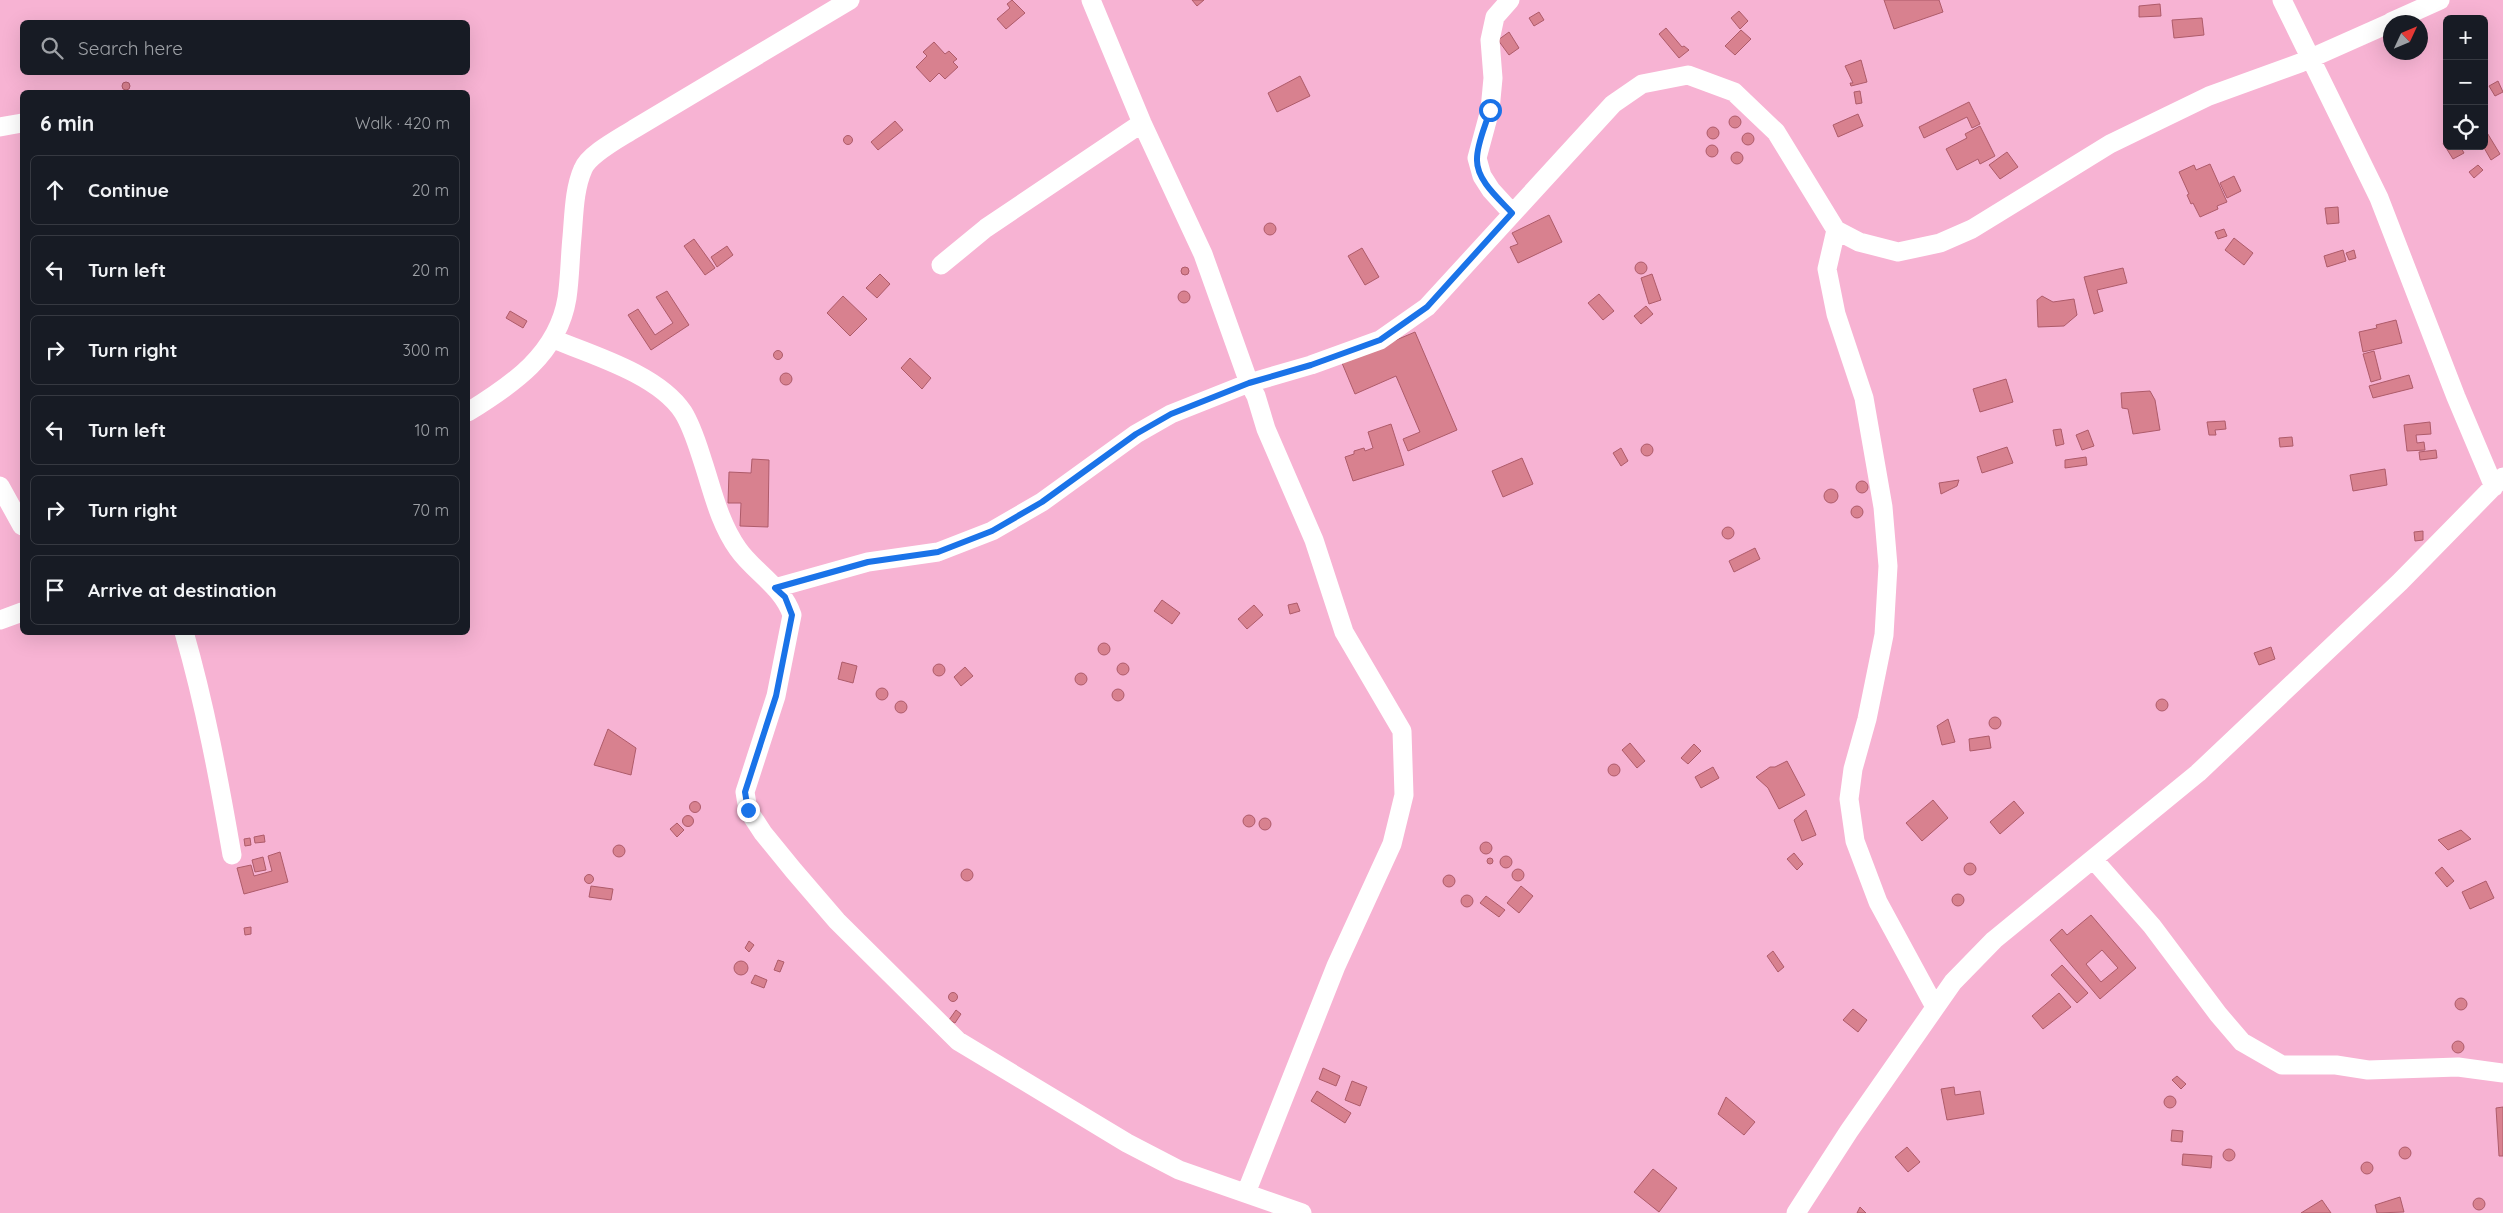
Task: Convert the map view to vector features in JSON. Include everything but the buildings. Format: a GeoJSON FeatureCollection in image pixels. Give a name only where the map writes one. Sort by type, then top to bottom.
{"type":"FeatureCollection","features":[{"type":"Feature","properties":{"kind":"street"},"geometry":{"type":"LineString","coordinates":[[470,411],[504,390],[533,365],[553,339],[566,300],[576,196],[583,167],[599,152],[634,129],[850,0]]}},
{"type":"Feature","properties":{"kind":"street"},"geometry":{"type":"LineString","coordinates":[[1091,0],[1142,123],[1203,254],[1249,383],[1256,396],[1266,429],[1314,540],[1344,632],[1402,731],[1404,795],[1392,844],[1336,966],[1246,1193]]}},
{"type":"Feature","properties":{"kind":"street"},"geometry":{"type":"LineString","coordinates":[[1510,0],[1496,18],[1490,40],[1492,86],[1490,110],[1477,158],[1482,176],[1512,213]]}},
{"type":"Feature","properties":{"kind":"street"},"geometry":{"type":"LineString","coordinates":[[1796,1213],[1849,1131],[1953,982],[1994,940],[2205,766],[2400,582],[2498,482],[2456,397],[2379,198],[2282,0]]}},
{"type":"Feature","properties":{"kind":"street"},"geometry":{"type":"LineString","coordinates":[[2407,15],[2440,0]]}},
{"type":"Feature","properties":{"kind":"street"},"geometry":{"type":"LineString","coordinates":[[775,588],[868,562],[938,552],[992,531],[1042,502],[1136,434],[1162,419],[1249,383],[1311,365],[1380,340],[1427,307],[1613,104],[1642,84],[1688,74],[1734,92],[1776,132],[1836,230],[1860,242],[1898,252],[1940,243],[1972,229],[2110,144],[2209,96],[2310,59],[2383,26]]}},
{"type":"Feature","properties":{"kind":"street"},"geometry":{"type":"LineString","coordinates":[[0,127],[20,122]]}},
{"type":"Feature","properties":{"kind":"street"},"geometry":{"type":"LineString","coordinates":[[941,265],[986,228],[1142,123]]}},
{"type":"Feature","properties":{"kind":"street"},"geometry":{"type":"LineString","coordinates":[[1836,230],[1827,269],[1836,314],[1864,398],[1883,507],[1888,566],[1884,636],[1867,719],[1853,769],[1849,799],[1855,841],[1878,902],[1935,1007]]}},
{"type":"Feature","properties":{"kind":"street"},"geometry":{"type":"LineString","coordinates":[[553,339],[595,356],[653,384],[673,399],[694,433],[722,521],[738,549],[761,576],[785,597],[792,615],[776,696],[745,792],[748,810],[763,833],[837,920],[958,1041],[1127,1143],[1179,1170],[1302,1213]]}},
{"type":"Feature","properties":{"kind":"street"},"geometry":{"type":"LineString","coordinates":[[0,486],[20,522]]}},
{"type":"Feature","properties":{"kind":"street"},"geometry":{"type":"LineString","coordinates":[[0,620],[20,613]]}},
{"type":"Feature","properties":{"kind":"street"},"geometry":{"type":"LineString","coordinates":[[185,635],[197,678],[232,855]]}},
{"type":"Feature","properties":{"kind":"street"},"geometry":{"type":"LineString","coordinates":[[2093,859],[2152,926],[2218,1014],[2242,1042],[2282,1065],[2336,1065],[2368,1070],[2458,1067],[2503,1073]]}},
{"type":"Feature","properties":{"kind":"route"},"geometry":{"type":"LineString","coordinates":[[748,810],[745,792],[762,746],[776,696],[792,615],[785,597],[775,588],[868,562],[938,552],[992,531],[1042,502],[1136,434],[1171,414],[1249,383],[1311,365],[1380,340],[1427,307],[1512,213],[1491,190],[1478,167],[1477,158],[1490,110]]}}]}
